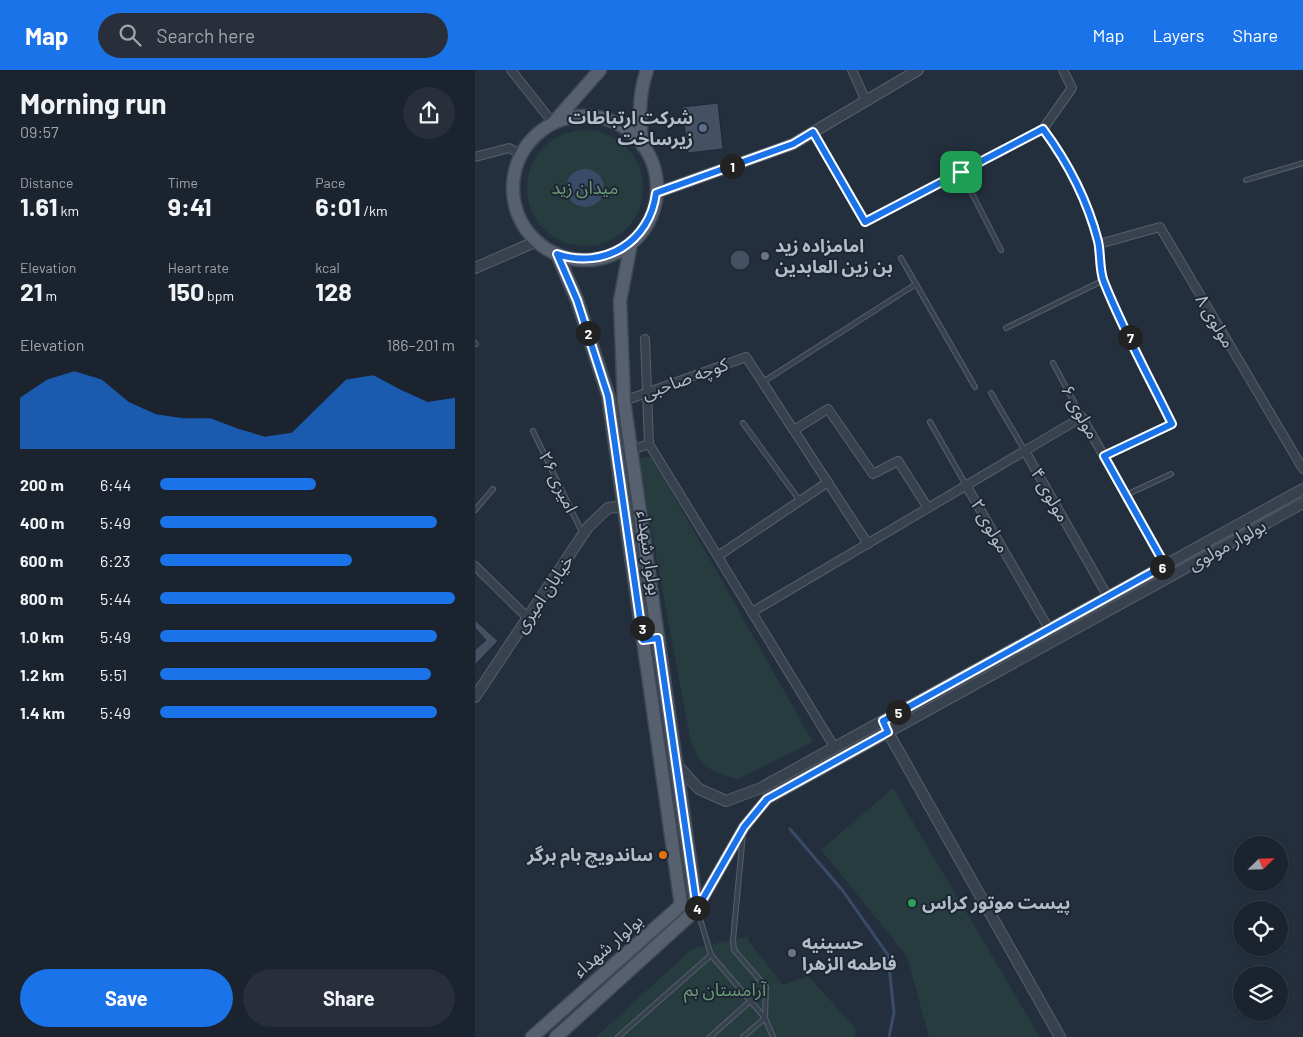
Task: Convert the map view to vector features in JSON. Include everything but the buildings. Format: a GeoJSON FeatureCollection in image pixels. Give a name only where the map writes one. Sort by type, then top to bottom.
{"type":"FeatureCollection","features":[{"type":"Feature","properties":{"kind":"main road"},"geometry":{"type":"LineString","coordinates":[[600,70],[553,123],[531,139],[521,154],[513,178],[514,201],[522,223],[537,241],[557,254],[574,259],[608,256],[631,243],[647,224],[653,209],[656,193],[654,169],[643,146],[639,116],[642,85],[647,70]]}},
{"type":"Feature","properties":{"kind":"main road"},"geometry":{"type":"LineString","coordinates":[[553,123],[577,116],[602,118],[625,128],[643,146]]}},
{"type":"Feature","properties":{"kind":"main road","name":"بولوار شهداء"},"geometry":{"type":"LineString","coordinates":[[556,1037],[697,909],[624,401],[620,301],[631,243]]}},
{"type":"Feature","properties":{"kind":"main road","name":"بولوار شهداء"},"geometry":{"type":"LineString","coordinates":[[531,1037],[681,905],[608,396],[577,300],[557,254]]}},
{"type":"Feature","properties":{"kind":"main road"},"geometry":{"type":"LineString","coordinates":[[643,640],[658,638]]}},
{"type":"Feature","properties":{"kind":"street"},"geometry":{"type":"LineString","coordinates":[[511,70],[553,123]]}},
{"type":"Feature","properties":{"kind":"street"},"geometry":{"type":"LineString","coordinates":[[852,70],[866,101]]}},
{"type":"Feature","properties":{"kind":"street"},"geometry":{"type":"LineString","coordinates":[[656,193],[793,144],[918,70]]}},
{"type":"Feature","properties":{"kind":"street"},"geometry":{"type":"LineString","coordinates":[[813,132],[865,222],[1043,129],[1072,88],[1063,70]]}},
{"type":"Feature","properties":{"kind":"street"},"geometry":{"type":"LineString","coordinates":[[1043,129],[1063,155],[1078,183],[1091,213],[1099,244],[1103,280],[1172,424],[1104,456]]}},
{"type":"Feature","properties":{"kind":"street"},"geometry":{"type":"LineString","coordinates":[[475,157],[509,148],[521,154]]}},
{"type":"Feature","properties":{"kind":"street","name":"مولوی ۸"},"geometry":{"type":"LineString","coordinates":[[1099,244],[1160,227],[1303,469]]}},
{"type":"Feature","properties":{"kind":"street"},"geometry":{"type":"LineString","coordinates":[[475,268],[537,241]]}},
{"type":"Feature","properties":{"kind":"street"},"geometry":{"type":"LineString","coordinates":[[645,339],[649,444],[835,748]]}},
{"type":"Feature","properties":{"kind":"street","name":"کوچه صاحبی"},"geometry":{"type":"LineString","coordinates":[[624,401],[746,357],[763,382]]}},
{"type":"Feature","properties":{"kind":"street"},"geometry":{"type":"LineString","coordinates":[[763,382],[868,544]]}},
{"type":"Feature","properties":{"kind":"street"},"geometry":{"type":"LineString","coordinates":[[794,430],[828,409],[873,474],[898,462],[928,508]]}},
{"type":"Feature","properties":{"kind":"street"},"geometry":{"type":"LineString","coordinates":[[752,612],[1082,417]]}},
{"type":"Feature","properties":{"kind":"street","name":"مولوی ۶"},"geometry":{"type":"LineString","coordinates":[[1082,417],[1165,565]]}},
{"type":"Feature","properties":{"kind":"street"},"geometry":{"type":"LineString","coordinates":[[631,450],[649,444]]}},
{"type":"Feature","properties":{"kind":"street","name":"مولوی ۴"},"geometry":{"type":"LineString","coordinates":[[1025,451],[1109,596]]}},
{"type":"Feature","properties":{"kind":"street"},"geometry":{"type":"LineString","coordinates":[[717,556],[828,482]]}},
{"type":"Feature","properties":{"kind":"street","name":"مولوی ۲"},"geometry":{"type":"LineString","coordinates":[[966,485],[1049,629]]}},
{"type":"Feature","properties":{"kind":"street","name":"بولوار مولوی"},"geometry":{"type":"LineString","coordinates":[[676,764],[699,789],[727,801],[761,788],[1303,489]]}},
{"type":"Feature","properties":{"kind":"street","name":"بولوار مولوی"},"geometry":{"type":"LineString","coordinates":[[697,909],[744,827],[767,799],[1303,503]]}},
{"type":"Feature","properties":{"kind":"street","name":"خیابان امیری"},"geometry":{"type":"LineString","coordinates":[[475,697],[478,685],[528,618],[583,534],[608,508],[624,506]]}},
{"type":"Feature","properties":{"kind":"street"},"geometry":{"type":"LineString","coordinates":[[1239,525],[1245,535]]}},
{"type":"Feature","properties":{"kind":"street"},"geometry":{"type":"LineString","coordinates":[[475,566],[528,618]]}},
{"type":"Feature","properties":{"kind":"street"},"geometry":{"type":"LineString","coordinates":[[883,721],[1061,1037]]}},
{"type":"Feature","properties":{"kind":"street"},"geometry":{"type":"LineString","coordinates":[[761,788],[767,799]]}},
{"type":"Feature","properties":{"kind":"lane"},"geometry":{"type":"LineString","coordinates":[[1246,180],[1303,163]]}},
{"type":"Feature","properties":{"kind":"lane"},"geometry":{"type":"LineString","coordinates":[[961,172],[1001,250]]}},
{"type":"Feature","properties":{"kind":"lane"},"geometry":{"type":"LineString","coordinates":[[901,258],[975,387]]}},
{"type":"Feature","properties":{"kind":"lane"},"geometry":{"type":"LineString","coordinates":[[1005,328],[1103,280]]}},
{"type":"Feature","properties":{"kind":"lane"},"geometry":{"type":"LineString","coordinates":[[763,382],[915,284]]}},
{"type":"Feature","properties":{"kind":"lane","name":"مولوی ۶"},"geometry":{"type":"LineString","coordinates":[[1053,363],[1082,417]]}},
{"type":"Feature","properties":{"kind":"lane","name":"مولوی ۴"},"geometry":{"type":"LineString","coordinates":[[991,392],[1025,451]]}},
{"type":"Feature","properties":{"kind":"lane","name":"مولوی ۲"},"geometry":{"type":"LineString","coordinates":[[930,422],[966,485]]}},
{"type":"Feature","properties":{"kind":"lane"},"geometry":{"type":"LineString","coordinates":[[743,423],[800,501]]}},
{"type":"Feature","properties":{"kind":"lane","name":"امیری ۲۶"},"geometry":{"type":"LineString","coordinates":[[533,431],[583,534]]}},
{"type":"Feature","properties":{"kind":"lane"},"geometry":{"type":"LineString","coordinates":[[1126,495],[1171,474]]}},
{"type":"Feature","properties":{"kind":"lane"},"geometry":{"type":"LineString","coordinates":[[475,510],[493,490]]}},
{"type":"Feature","properties":{"kind":"lane"},"geometry":{"type":"LineString","coordinates":[[743,1037],[765,1018],[766,987],[734,950],[733,940],[744,827]]}},
{"type":"Feature","properties":{"kind":"lane"},"geometry":{"type":"LineString","coordinates":[[697,909],[711,955],[765,1018],[773,1037]]}},
{"type":"Feature","properties":{"kind":"lane"},"geometry":{"type":"LineString","coordinates":[[618,1037],[711,955]]}},
{"type":"Feature","properties":{"kind":"lane"},"geometry":{"type":"LineString","coordinates":[[710,1037],[766,987]]}},
{"type":"Feature","properties":{"kind":"green space","name":"میدان زید"},"geometry":{"type":"Polygon","coordinates":[[[585,130],[607,134],[617,139],[626,147],[634,156],[639,166],[643,188],[639,210],[634,220],[626,229],[617,237],[607,242],[585,246],[563,242],[553,237],[544,229],[536,220],[531,210],[527,188],[531,166],[536,156],[544,147],[553,139],[563,134],[585,130]]]}},
{"type":"Feature","properties":{"kind":"green space"},"geometry":{"type":"Polygon","coordinates":[[[652,457],[813,742],[738,779],[720,774],[707,767],[697,755],[690,738],[638,458],[652,457]]]}},
{"type":"Feature","properties":{"kind":"green space","name":"پیست موتور کراس"},"geometry":{"type":"Polygon","coordinates":[[[893,788],[1040,1037],[929,1037],[907,956],[821,850],[893,788]]]}},
{"type":"Feature","properties":{"kind":"green space","name":"آرامستان بم"},"geometry":{"type":"Polygon","coordinates":[[[748,936],[748,940],[783,985],[808,976],[856,1029],[855,1037],[596,1037],[692,949],[748,936]]]}},
{"type":"Feature","properties":{"kind":"water"},"geometry":{"type":"Polygon","coordinates":[[[585,169],[598,175],[604,188],[598,201],[585,207],[572,201],[566,188],[572,175],[585,169]]]}},
{"type":"Feature","properties":{"kind":"waterway"},"geometry":{"type":"LineString","coordinates":[[790,829],[843,891],[888,955],[894,1013],[889,1037]]}},
{"type":"Feature","properties":{"kind":"place","name":"شرکت ارتباطات زیرساخت"},"geometry":{"type":"Point","coordinates":[703,128]}},
{"type":"Feature","properties":{"kind":"place","name":"امامزاده زید بن زین العابدین"},"geometry":{"type":"Point","coordinates":[765,256]}},
{"type":"Feature","properties":{"kind":"place","name":"ساندویچ بام برگر"},"geometry":{"type":"Point","coordinates":[663,855]}},
{"type":"Feature","properties":{"kind":"place","name":"پیست موتور کراس"},"geometry":{"type":"Point","coordinates":[912,903]}},
{"type":"Feature","properties":{"kind":"place","name":"حسینیه فاطمه الزهرا"},"geometry":{"type":"Point","coordinates":[792,953]}},
{"type":"Feature","properties":{"kind":"route"},"geometry":{"type":"LineString","coordinates":[[1043,129],[1063,155],[1078,183],[1091,213],[1099,244],[1103,280],[1172,424],[1104,456],[1165,565],[883,721],[888,732],[767,799],[744,827],[697,909],[658,638],[643,640],[608,396],[577,300],[557,254],[583,260],[608,256],[631,243],[642,231],[653,209],[656,193],[793,144],[813,132],[865,222],[961,172],[1043,129]]}}]}
